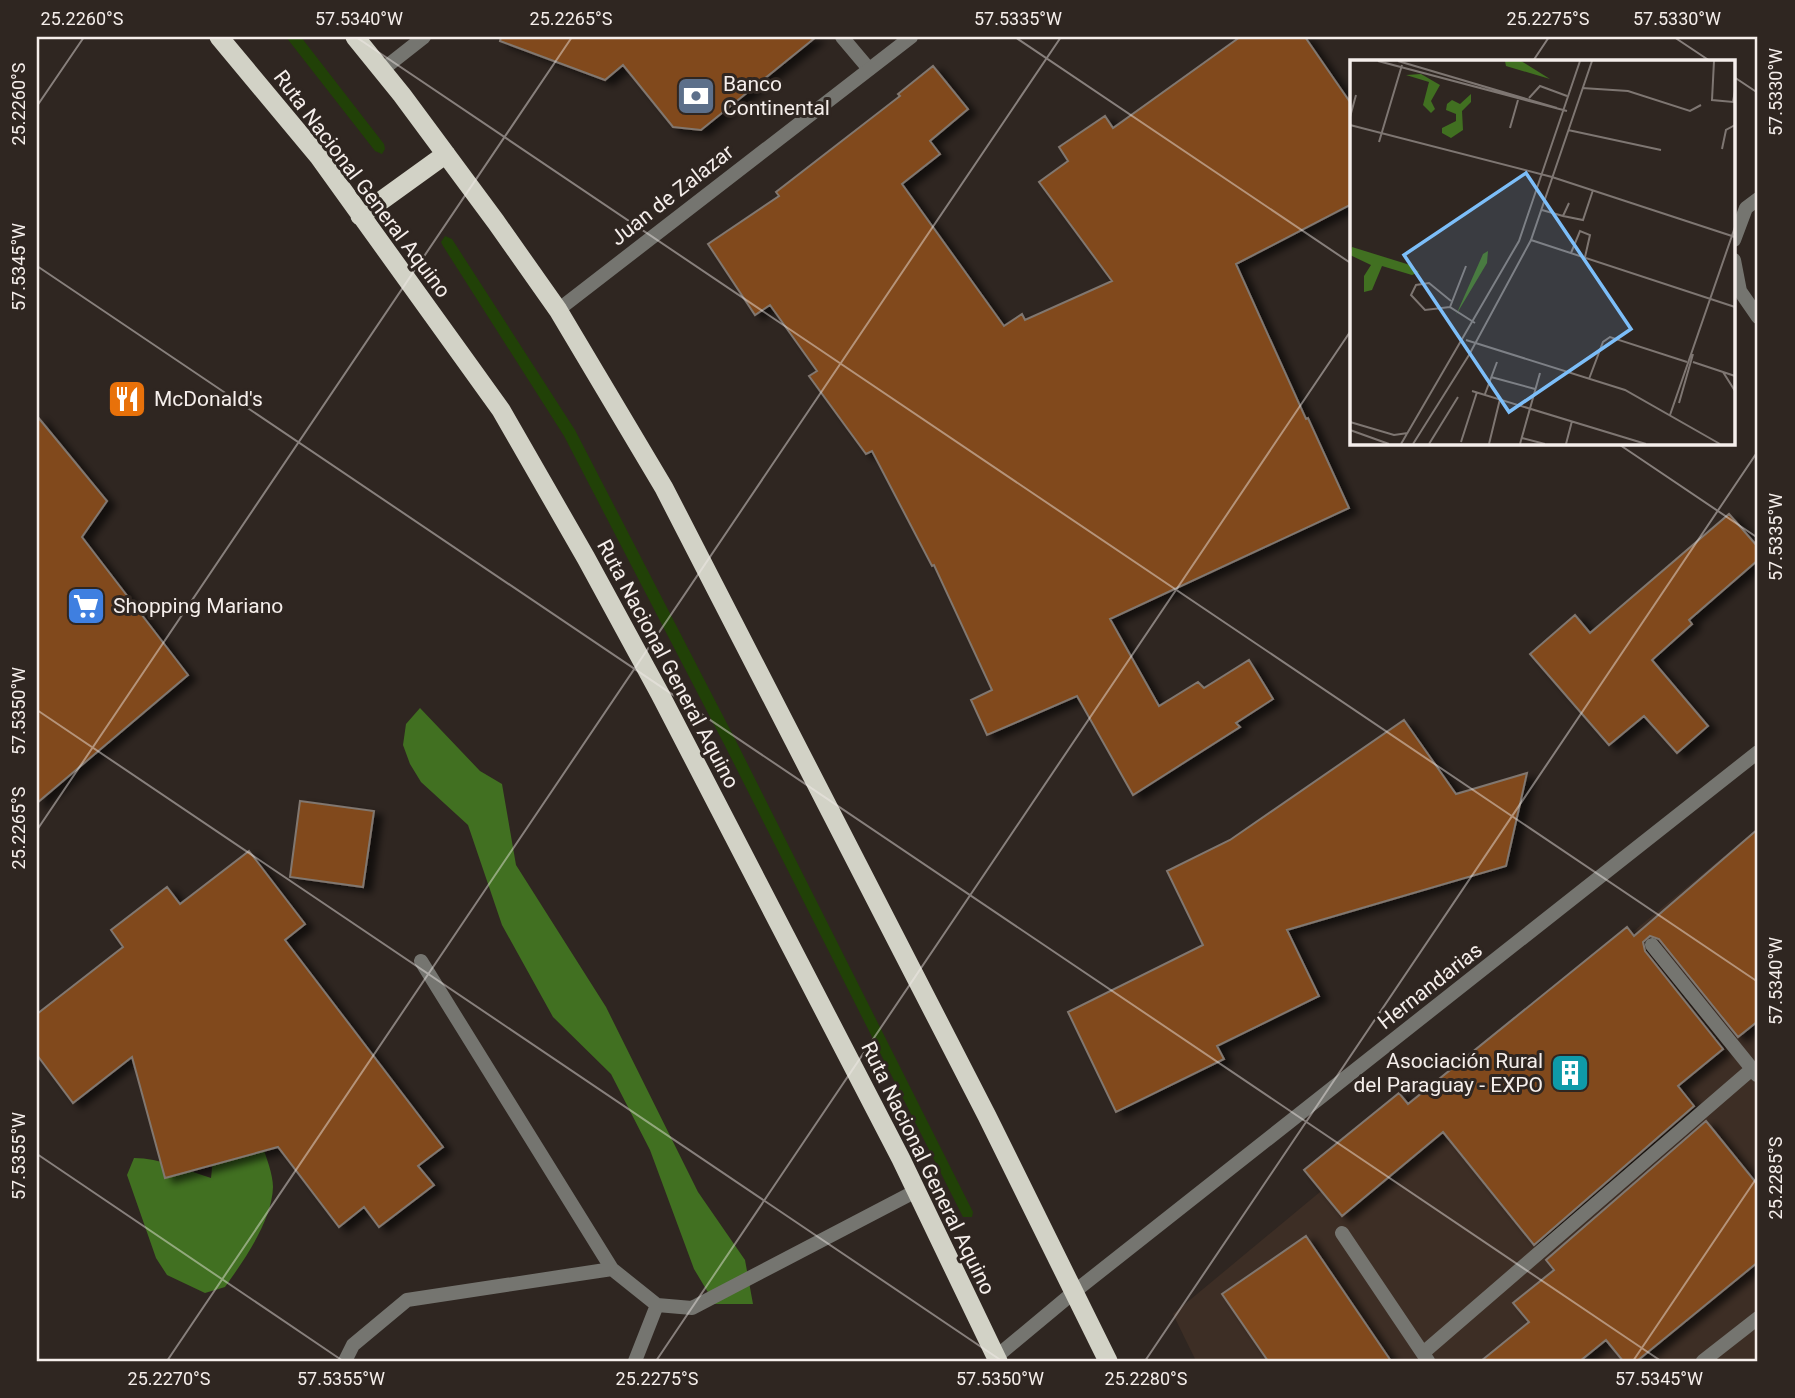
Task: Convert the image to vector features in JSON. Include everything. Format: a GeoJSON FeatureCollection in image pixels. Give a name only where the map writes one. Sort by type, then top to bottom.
{"type":"FeatureCollection","features":[{"type":"Feature","properties":{"kind":"highway","name":"Ruta Nacional General Aquino"},"geometry":{"type":"LineString","coordinates":[[219,37],[319,157],[501,410],[660,694],[916,1191],[997,1359]]}},
{"type":"Feature","properties":{"kind":"highway"},"geometry":{"type":"LineString","coordinates":[[355,37],[446,154],[558,310],[664,488],[741,633],[987,1116],[1108,1361]]}},
{"type":"Feature","properties":{"kind":"highway"},"geometry":{"type":"LineString","coordinates":[[360,216],[446,154]]}},
{"type":"Feature","properties":{"kind":"street"},"geometry":{"type":"LineString","coordinates":[[382,70],[424,37]]}},
{"type":"Feature","properties":{"kind":"street"},"geometry":{"type":"LineString","coordinates":[[842,37],[869,69]]}},
{"type":"Feature","properties":{"kind":"street","name":"Juan de Zalazar"},"geometry":{"type":"LineString","coordinates":[[558,310],[911,37]]}},
{"type":"Feature","properties":{"kind":"street"},"geometry":{"type":"LineString","coordinates":[[1736,236],[1752,203]]}},
{"type":"Feature","properties":{"kind":"street"},"geometry":{"type":"LineString","coordinates":[[1736,270],[1740,291],[1758,317]]}},
{"type":"Feature","properties":{"kind":"street","name":"Hernandarias"},"geometry":{"type":"LineString","coordinates":[[997,1359],[1074,1292],[1758,752]]}},
{"type":"Feature","properties":{"kind":"street"},"geometry":{"type":"LineString","coordinates":[[1342,1233],[1425,1357],[1755,1073],[1652,945]]}},
{"type":"Feature","properties":{"kind":"street"},"geometry":{"type":"LineString","coordinates":[[421,961],[612,1269],[657,1305],[692,1308],[916,1191]]}},
{"type":"Feature","properties":{"kind":"street"},"geometry":{"type":"LineString","coordinates":[[345,1361],[353,1345],[407,1300],[612,1269]]}},
{"type":"Feature","properties":{"kind":"street"},"geometry":{"type":"LineString","coordinates":[[635,1361],[657,1305]]}},
{"type":"Feature","properties":{"kind":"street"},"geometry":{"type":"LineString","coordinates":[[1703,1361],[1758,1318]]}},
{"type":"Feature","properties":{"kind":"shaded area","name":"Asociación Rural del Paraguay - EXPO"},"geometry":{"type":"Polygon","coordinates":[[[1758,828],[1758,1361],[1196,1361],[1173,1314],[1758,828]]]}},
{"type":"Feature","properties":{"kind":"green space"},"geometry":{"type":"Polygon","coordinates":[[[286,37],[301,37],[384,144],[382,154],[375,151],[286,37]]]}},
{"type":"Feature","properties":{"kind":"green space"},"geometry":{"type":"Polygon","coordinates":[[[445,236],[452,239],[575,430],[735,739],[973,1212],[972,1217],[963,1217],[724,744],[564,436],[443,246],[441,242],[445,236]]]}},
{"type":"Feature","properties":{"kind":"green space"},"geometry":{"type":"Polygon","coordinates":[[[420,708],[480,771],[502,784],[516,865],[606,1007],[698,1192],[745,1260],[753,1304],[715,1304],[694,1269],[650,1150],[611,1074],[553,1017],[502,925],[468,825],[421,782],[410,764],[403,745],[406,724],[420,708]]]}},
{"type":"Feature","properties":{"kind":"green space"},"geometry":{"type":"Polygon","coordinates":[[[262,1144],[273,1187],[268,1213],[256,1240],[225,1287],[205,1293],[167,1275],[156,1258],[127,1175],[134,1158],[163,1162],[211,1178],[213,1158],[262,1144]]]}},
{"type":"Feature","properties":{"kind":"building","name":"Banco Continental"},"geometry":{"type":"Polygon","coordinates":[[[501,37],[816,37],[701,130],[673,127],[623,65],[605,80],[500,41],[501,37]]]}},
{"type":"Feature","properties":{"kind":"building"},"geometry":{"type":"Polygon","coordinates":[[[1240,37],[1305,37],[1350,102],[1350,205],[1236,264],[1349,508],[1110,619],[1159,706],[1198,682],[1204,688],[1249,660],[1273,699],[1236,723],[1240,727],[1133,795],[1077,696],[987,735],[971,700],[992,690],[934,565],[932,566],[872,451],[866,454],[809,376],[817,371],[770,305],[755,315],[708,244],[779,196],[776,192],[900,96],[898,94],[933,66],[968,109],[930,141],[940,154],[902,184],[1004,326],[1022,314],[1025,320],[1112,281],[1039,182],[1068,161],[1059,147],[1105,116],[1113,128],[1240,37]]]}},
{"type":"Feature","properties":{"kind":"building","name":"Shopping Mariano"},"geometry":{"type":"Polygon","coordinates":[[[37,416],[107,501],[82,537],[188,675],[37,803],[37,416]]]}},
{"type":"Feature","properties":{"kind":"building"},"geometry":{"type":"Polygon","coordinates":[[[1729,514],[1758,547],[1758,560],[1689,620],[1692,624],[1652,660],[1708,726],[1677,753],[1644,716],[1609,745],[1530,654],[1575,615],[1590,633],[1729,514]]]}},
{"type":"Feature","properties":{"kind":"building"},"geometry":{"type":"Polygon","coordinates":[[[1404,720],[1456,794],[1527,773],[1506,866],[1287,930],[1319,996],[1217,1046],[1224,1059],[1116,1112],[1068,1012],[1203,945],[1167,871],[1230,840],[1404,720]]]}},
{"type":"Feature","properties":{"kind":"building"},"geometry":{"type":"Polygon","coordinates":[[[300,801],[374,811],[363,887],[290,877],[300,801]]]}},
{"type":"Feature","properties":{"kind":"building","name":"Asociación Rural del Paraguay - EXPO"},"geometry":{"type":"Polygon","coordinates":[[[1758,829],[1758,1021],[1738,1037],[1659,939],[1650,936],[1643,942],[1645,951],[1723,1049],[1678,1086],[1694,1106],[1534,1245],[1443,1132],[1342,1216],[1304,1170],[1399,1093],[1408,1104],[1627,927],[1634,936],[1758,829]]]}},
{"type":"Feature","properties":{"kind":"building"},"geometry":{"type":"Polygon","coordinates":[[[249,851],[305,924],[285,940],[443,1147],[418,1166],[434,1185],[379,1227],[364,1207],[339,1227],[278,1147],[165,1178],[132,1057],[73,1103],[37,1055],[37,1014],[123,947],[111,930],[167,887],[180,904],[249,851]]]}},
{"type":"Feature","properties":{"kind":"building"},"geometry":{"type":"Polygon","coordinates":[[[1706,1121],[1758,1185],[1758,1262],[1637,1361],[1623,1361],[1606,1340],[1580,1361],[1481,1361],[1529,1322],[1513,1303],[1554,1270],[1546,1260],[1706,1121]]]}},
{"type":"Feature","properties":{"kind":"building"},"geometry":{"type":"Polygon","coordinates":[[[1306,1236],[1391,1361],[1268,1361],[1222,1294],[1306,1236]]]}},
{"type":"Feature","properties":{"kind":"place","name":"Banco Continental"},"geometry":{"type":"Point","coordinates":[696,96]}},
{"type":"Feature","properties":{"kind":"place","name":"McDonald's"},"geometry":{"type":"Point","coordinates":[127,399]}},
{"type":"Feature","properties":{"kind":"place","name":"Shopping Mariano"},"geometry":{"type":"Point","coordinates":[86,606]}},
{"type":"Feature","properties":{"kind":"place","name":"Asociación Rural del Paraguay - EXPO"},"geometry":{"type":"Point","coordinates":[1570,1073]}}]}
